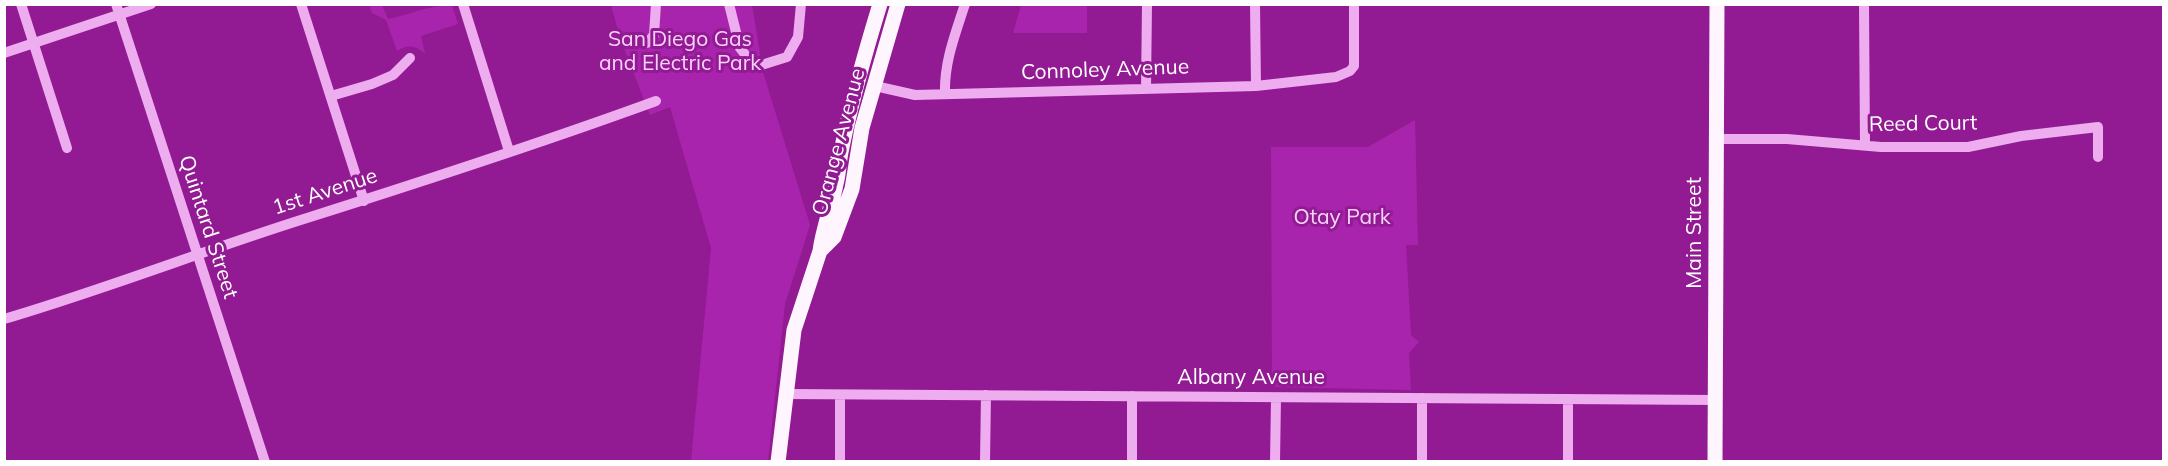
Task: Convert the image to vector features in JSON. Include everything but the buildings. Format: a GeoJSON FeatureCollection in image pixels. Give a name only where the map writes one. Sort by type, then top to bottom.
{"type":"FeatureCollection","features":[{"type":"Feature","properties":{"kind":"main road"},"geometry":{"type":"LineString","coordinates":[[820,251],[835,192],[840,155],[857,80],[880,4]]}},
{"type":"Feature","properties":{"kind":"main road","name":"Orange Avenue"},"geometry":{"type":"LineString","coordinates":[[778,462],[794,330],[820,251],[834,237],[852,189],[862,128],[898,4]]}},
{"type":"Feature","properties":{"kind":"main road","name":"Main Street"},"geometry":{"type":"LineString","coordinates":[[1715,462],[1718,4]]}},
{"type":"Feature","properties":{"kind":"main road"},"geometry":{"type":"LineString","coordinates":[[857,80],[875,86]]}},
{"type":"Feature","properties":{"kind":"street"},"geometry":{"type":"LineString","coordinates":[[21,4],[67,147]]}},
{"type":"Feature","properties":{"kind":"street"},"geometry":{"type":"LineString","coordinates":[[4,53],[118,10],[151,4]]}},
{"type":"Feature","properties":{"kind":"street"},"geometry":{"type":"LineString","coordinates":[[301,4],[364,201]]}},
{"type":"Feature","properties":{"kind":"street"},"geometry":{"type":"LineString","coordinates":[[463,4],[509,151]]}},
{"type":"Feature","properties":{"kind":"street"},"geometry":{"type":"LineString","coordinates":[[647,43],[654,35],[656,4]]}},
{"type":"Feature","properties":{"kind":"street"},"geometry":{"type":"LineString","coordinates":[[729,4],[740,48],[755,67],[787,57],[798,37],[801,4]]}},
{"type":"Feature","properties":{"kind":"street"},"geometry":{"type":"LineString","coordinates":[[945,94],[947,58],[965,4]]}},
{"type":"Feature","properties":{"kind":"street"},"geometry":{"type":"LineString","coordinates":[[1146,89],[1147,4]]}},
{"type":"Feature","properties":{"kind":"street"},"geometry":{"type":"LineString","coordinates":[[1255,4],[1256,86]]}},
{"type":"Feature","properties":{"kind":"street","name":"Connoley Avenue"},"geometry":{"type":"LineString","coordinates":[[875,86],[915,95],[1256,86],[1336,77],[1350,72],[1354,64],[1354,4]]}},
{"type":"Feature","properties":{"kind":"street"},"geometry":{"type":"LineString","coordinates":[[1864,4],[1865,145]]}},
{"type":"Feature","properties":{"kind":"street","name":"Quintard Street"},"geometry":{"type":"LineString","coordinates":[[118,10],[265,462]]}},
{"type":"Feature","properties":{"kind":"street"},"geometry":{"type":"LineString","coordinates":[[331,96],[393,75],[410,58]]}},
{"type":"Feature","properties":{"kind":"street","name":"1st Avenue"},"geometry":{"type":"LineString","coordinates":[[4,319],[86,295],[196,255],[364,201],[656,101]]}},
{"type":"Feature","properties":{"kind":"street","name":"Reed Court"},"geometry":{"type":"LineString","coordinates":[[1716,140],[1788,139],[1865,145],[1968,147],[2021,136],[2098,127],[2098,157]]}},
{"type":"Feature","properties":{"kind":"street","name":"Albany Avenue"},"geometry":{"type":"LineString","coordinates":[[786,394],[1716,400]]}},
{"type":"Feature","properties":{"kind":"street"},"geometry":{"type":"LineString","coordinates":[[840,395],[840,462]]}},
{"type":"Feature","properties":{"kind":"street"},"geometry":{"type":"LineString","coordinates":[[986,395],[986,462]]}},
{"type":"Feature","properties":{"kind":"street"},"geometry":{"type":"LineString","coordinates":[[1131,462],[1132,396]]}},
{"type":"Feature","properties":{"kind":"street"},"geometry":{"type":"LineString","coordinates":[[1275,462],[1276,398]]}},
{"type":"Feature","properties":{"kind":"street"},"geometry":{"type":"LineString","coordinates":[[1422,398],[1422,462]]}},
{"type":"Feature","properties":{"kind":"street"},"geometry":{"type":"LineString","coordinates":[[1568,399],[1568,462]]}},
{"type":"Feature","properties":{"kind":"green space"},"geometry":{"type":"Polygon","coordinates":[[[369,5],[382,5],[388,19],[429,8],[452,5],[458,24],[421,36],[425,54],[412,46],[397,51],[386,20],[372,13],[369,5]]]}},
{"type":"Feature","properties":{"kind":"green space","name":"San Diego Gas and Electric Park"},"geometry":{"type":"Polygon","coordinates":[[[611,5],[752,5],[763,72],[810,225],[785,304],[768,461],[691,461],[711,248],[670,107],[650,115],[621,41],[611,5]]]}},
{"type":"Feature","properties":{"kind":"green space"},"geometry":{"type":"Polygon","coordinates":[[[1021,5],[1087,5],[1087,33],[1013,33],[1021,5]]]}},
{"type":"Feature","properties":{"kind":"green space","name":"Otay Park"},"geometry":{"type":"Polygon","coordinates":[[[1415,120],[1418,245],[1406,245],[1411,335],[1419,342],[1409,353],[1411,390],[1272,387],[1271,147],[1368,147],[1415,120]]]}}]}
